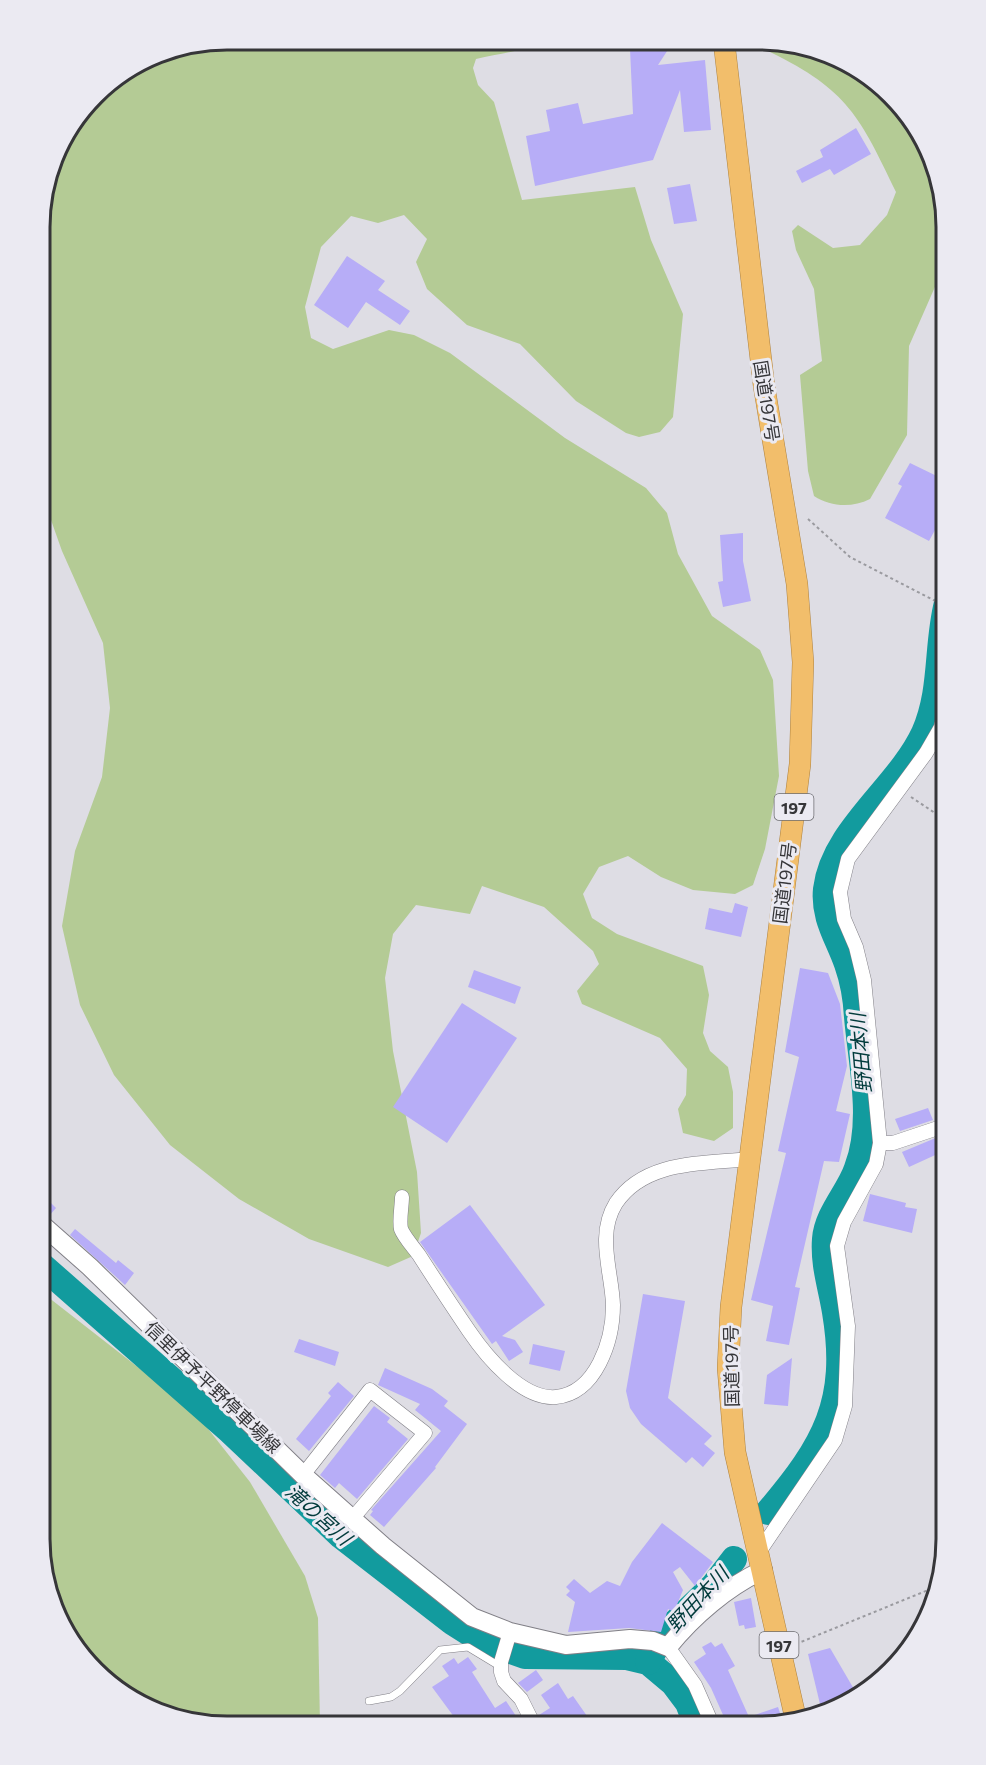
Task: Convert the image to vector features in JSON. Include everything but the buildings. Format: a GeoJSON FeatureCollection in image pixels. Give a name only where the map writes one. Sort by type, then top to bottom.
{"type":"FeatureCollection","features":[{"type":"Feature","properties":{"kind":"highway","name":"国道197号"},"geometry":{"type":"LineString","coordinates":[[725,50],[764,386],[797,584],[802,662],[800,764],[731,1307],[728,1368],[735,1452],[794,1712]]}},
{"type":"Feature","properties":{"kind":"main road","name":"信里伊予平野停車場線"},"geometry":{"type":"LineString","coordinates":[[50,1232],[90,1267],[352,1519],[453,1604],[472,1617],[509,1634],[566,1645],[630,1639],[653,1641],[668,1647]]}},
{"type":"Feature","properties":{"kind":"main road"},"geometry":{"type":"LineString","coordinates":[[668,1647],[684,1628],[742,1580],[761,1561]]}},
{"type":"Feature","properties":{"kind":"street"},"geometry":{"type":"LineString","coordinates":[[761,1561],[835,1440],[846,1406],[848,1326],[837,1246],[844,1222],[876,1164],[880,1143],[864,980],[856,947],[844,919],[840,892],[848,859],[926,753],[936,736]]}},
{"type":"Feature","properties":{"kind":"street"},"geometry":{"type":"LineString","coordinates":[[880,1143],[893,1143],[936,1129]]}},
{"type":"Feature","properties":{"kind":"street"},"geometry":{"type":"LineString","coordinates":[[402,1197],[401,1229],[471,1334],[494,1364],[516,1382],[537,1394],[554,1397],[575,1393],[590,1381],[607,1343],[612,1305],[607,1267],[607,1227],[616,1204],[630,1187],[649,1174],[671,1167],[749,1159]]}},
{"type":"Feature","properties":{"kind":"street"},"geometry":{"type":"LineString","coordinates":[[303,1474],[370,1390],[425,1433],[352,1519]]}},
{"type":"Feature","properties":{"kind":"street"},"geometry":{"type":"LineString","coordinates":[[509,1634],[501,1665],[504,1681],[520,1699],[529,1716]]}},
{"type":"Feature","properties":{"kind":"street"},"geometry":{"type":"LineString","coordinates":[[668,1647],[695,1685],[709,1716]]}},
{"type":"Feature","properties":{"kind":"lane"},"geometry":{"type":"LineString","coordinates":[[369,1701],[391,1696],[400,1691],[440,1650],[468,1647],[501,1665]]}},
{"type":"Feature","properties":{"kind":"path"},"geometry":{"type":"LineString","coordinates":[[808,519],[850,557],[936,601]]}},
{"type":"Feature","properties":{"kind":"path"},"geometry":{"type":"LineString","coordinates":[[898,789],[936,814]]}},
{"type":"Feature","properties":{"kind":"path"},"geometry":{"type":"LineString","coordinates":[[780,1651],[928,1590]]}},
{"type":"Feature","properties":{"kind":"green space"},"geometry":{"type":"Polygon","coordinates":[[[521,50],[476,59],[473,68],[478,85],[494,102],[522,200],[635,187],[651,240],[683,314],[673,417],[660,432],[639,437],[626,433],[576,401],[520,344],[467,325],[427,289],[416,262],[427,239],[404,215],[378,223],[351,216],[321,247],[305,307],[311,338],[333,349],[389,330],[414,335],[450,353],[565,438],[646,488],[667,513],[678,554],[712,616],[760,650],[773,680],[779,776],[765,849],[753,885],[735,894],[693,890],[661,877],[628,856],[599,867],[583,894],[592,918],[617,934],[703,966],[709,995],[703,1033],[710,1051],[728,1067],[733,1092],[733,1128],[714,1141],[683,1133],[678,1109],[686,1095],[687,1069],[660,1038],[582,1004],[577,991],[599,964],[593,951],[544,907],[482,886],[470,914],[416,905],[393,934],[385,978],[393,1051],[417,1172],[421,1233],[413,1256],[388,1267],[309,1239],[239,1199],[170,1145],[114,1075],[80,1005],[62,926],[75,851],[102,777],[110,708],[103,643],[62,551],[50,517],[51,204],[63,159],[79,128],[94,110],[110,94],[138,73],[170,59],[204,51],[521,50]]]}},
{"type":"Feature","properties":{"kind":"green space"},"geometry":{"type":"Polygon","coordinates":[[[771,50],[794,53],[816,59],[858,79],[876,94],[907,128],[927,170],[933,192],[936,227],[936,285],[909,346],[907,435],[870,499],[856,504],[834,504],[814,496],[808,471],[800,375],[822,361],[814,289],[796,250],[792,231],[798,225],[833,248],[860,245],[887,215],[896,192],[872,144],[849,108],[818,79],[770,52],[771,50]]]}},
{"type":"Feature","properties":{"kind":"green space"},"geometry":{"type":"Polygon","coordinates":[[[50,1299],[194,1411],[250,1482],[305,1576],[318,1618],[320,1716],[227,1716],[181,1709],[138,1692],[119,1679],[94,1655],[79,1637],[68,1617],[53,1573],[50,1550],[50,1299]]]}},
{"type":"Feature","properties":{"kind":"waterway","name":"野田本川"},"geometry":{"type":"LineString","coordinates":[[768,1512],[805,1465],[818,1443],[835,1397],[839,1372],[839,1344],[826,1267],[825,1239],[834,1211],[857,1168],[865,1132],[865,1093],[855,996],[847,964],[829,919],[826,889],[831,868],[853,828],[913,753],[930,717],[936,690]]}},
{"type":"Feature","properties":{"kind":"waterway","name":"滝の宮川"},"geometry":{"type":"LineString","coordinates":[[50,1273],[230,1431],[341,1536],[452,1622],[482,1641],[525,1656],[627,1657],[648,1662],[673,1683],[688,1703],[693,1716]]}},
{"type":"Feature","properties":{"kind":"waterway","name":"野田本川"},"geometry":{"type":"LineString","coordinates":[[648,1662],[663,1634],[714,1585],[734,1559]]}}]}
